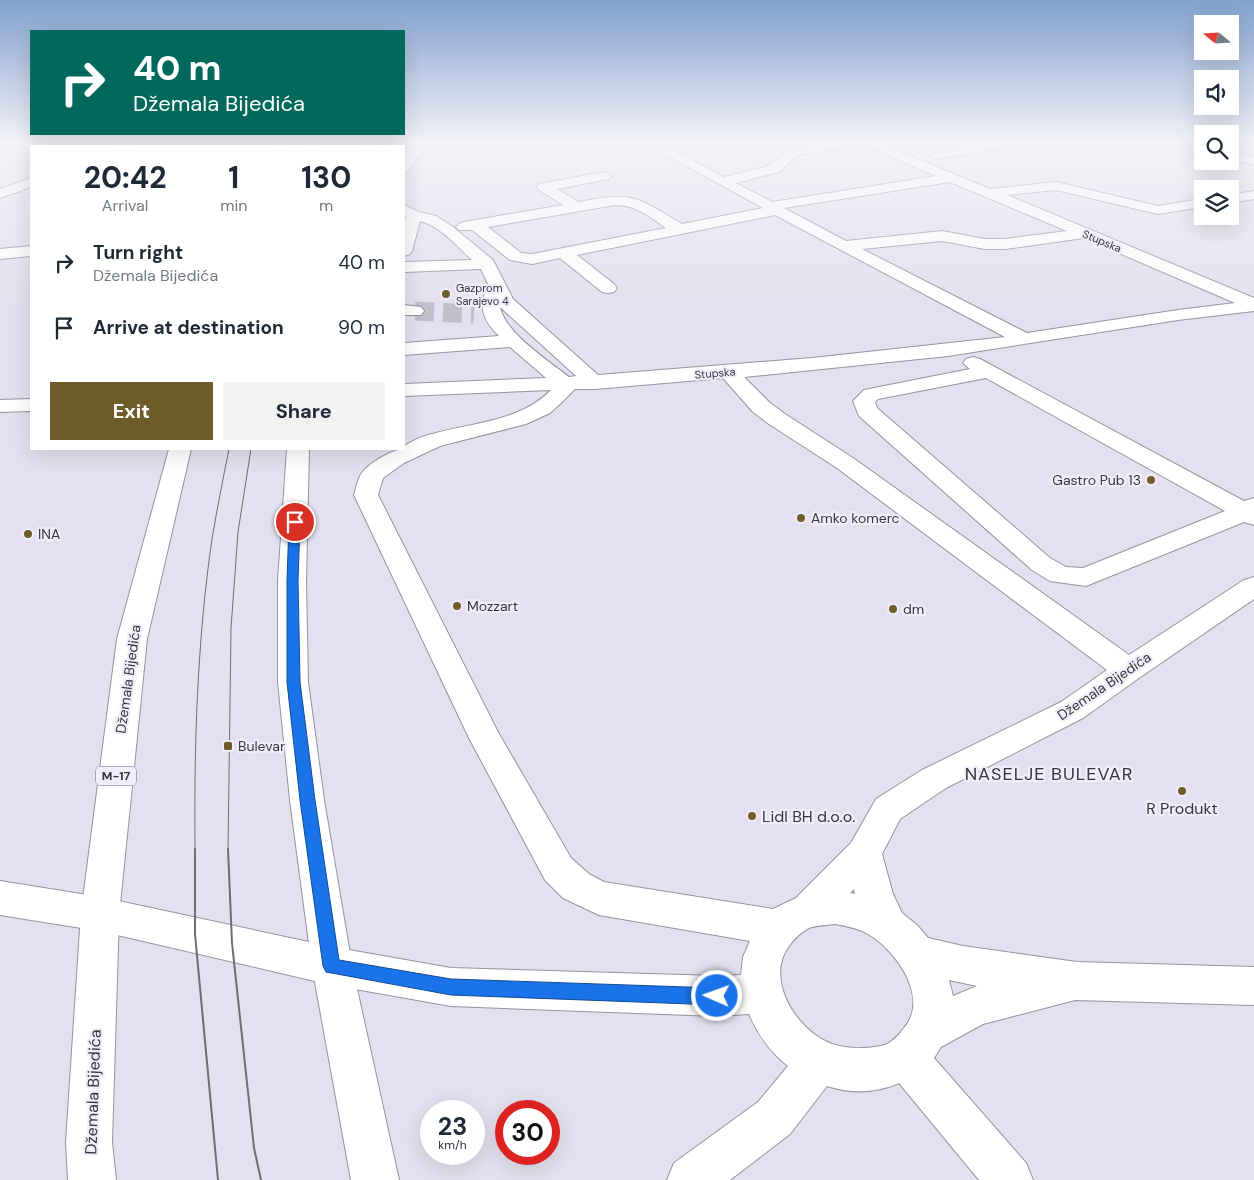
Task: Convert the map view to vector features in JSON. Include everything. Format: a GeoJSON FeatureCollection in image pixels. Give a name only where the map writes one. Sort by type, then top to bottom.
{"type":"FeatureCollection","features":[{"type":"Feature","properties":{"kind":"street"},"geometry":{"type":"LineString","coordinates":[[560,197],[577,208]]}},
{"type":"Feature","properties":{"kind":"street"},"geometry":{"type":"LineString","coordinates":[[754,197],[1024,339]]}},
{"type":"Feature","properties":{"kind":"street"},"geometry":{"type":"LineString","coordinates":[[475,225],[521,259],[532,259],[774,208],[837,197]]}},
{"type":"Feature","properties":{"kind":"street","name":"Stupska"},"geometry":{"type":"LineString","coordinates":[[998,197],[1254,305]]}},
{"type":"Feature","properties":{"kind":"street"},"geometry":{"type":"LineString","coordinates":[[1103,197],[1158,210],[1194,204]]}},
{"type":"Feature","properties":{"kind":"street"},"geometry":{"type":"LineString","coordinates":[[448,230],[610,201],[626,200],[637,203],[679,229]]}},
{"type":"Feature","properties":{"kind":"street"},"geometry":{"type":"LineString","coordinates":[[405,243],[409,212],[432,219],[448,230],[487,264],[505,302],[581,384]]}},
{"type":"Feature","properties":{"kind":"street"},"geometry":{"type":"LineString","coordinates":[[844,246],[942,236],[985,244],[1004,244],[1084,234]]}},
{"type":"Feature","properties":{"kind":"street"},"geometry":{"type":"LineString","coordinates":[[0,254],[30,251]]}},
{"type":"Feature","properties":{"kind":"street"},"geometry":{"type":"LineString","coordinates":[[564,253],[608,288]]}},
{"type":"Feature","properties":{"kind":"street"},"geometry":{"type":"LineString","coordinates":[[405,267],[487,264]]}},
{"type":"Feature","properties":{"kind":"street"},"geometry":{"type":"LineString","coordinates":[[496,284],[490,307],[483,314],[513,341],[581,384]]}},
{"type":"Feature","properties":{"kind":"street","name":"Stupska"},"geometry":{"type":"LineString","coordinates":[[405,390],[581,384],[728,372],[950,350],[1133,323],[1203,310],[1254,305]]}},
{"type":"Feature","properties":{"kind":"street"},"geometry":{"type":"LineString","coordinates":[[405,349],[513,341]]}},
{"type":"Feature","properties":{"kind":"street"},"geometry":{"type":"LineString","coordinates":[[950,350],[1251,511]]}},
{"type":"Feature","properties":{"kind":"street"},"geometry":{"type":"LineString","coordinates":[[728,372],[761,407],[777,419],[845,463],[1128,670]]}},
{"type":"Feature","properties":{"kind":"street"},"geometry":{"type":"LineString","coordinates":[[988,372],[871,394],[864,401],[867,411],[1041,564],[1060,574],[1086,577],[1251,511]]}},
{"type":"Feature","properties":{"kind":"street"},"geometry":{"type":"LineString","coordinates":[[581,384],[555,398],[542,408],[518,419],[432,441],[396,458],[372,475],[366,495],[485,738],[558,869],[576,886],[599,898],[794,920],[835,907],[863,912],[888,925],[905,938],[918,954],[927,973],[933,993],[932,1013],[916,1045]]}},
{"type":"Feature","properties":{"kind":"street"},"geometry":{"type":"LineString","coordinates":[[0,406],[30,405]]}},
{"type":"Feature","properties":{"kind":"street","name":"Džemala Bijedića"},"geometry":{"type":"LineString","coordinates":[[92,1180],[89,1142],[100,914],[132,639],[180,450]]}},
{"type":"Feature","properties":{"kind":"street"},"geometry":{"type":"LineString","coordinates":[[298,450],[292,581],[293,682],[307,800],[332,966],[375,1180]]}},
{"type":"Feature","properties":{"kind":"street","name":"Džemala Bijedića"},"geometry":{"type":"LineString","coordinates":[[794,920],[864,854],[888,809],[934,779],[1072,710],[1128,670],[1254,586]]}},
{"type":"Feature","properties":{"kind":"street"},"geometry":{"type":"LineString","coordinates":[[864,854],[874,894],[888,925]]}},
{"type":"Feature","properties":{"kind":"street"},"geometry":{"type":"LineString","coordinates":[[0,898],[100,914],[332,966],[451,987],[717,996],[762,993]]}},
{"type":"Feature","properties":{"kind":"street"},"geometry":{"type":"LineString","coordinates":[[794,920],[767,946],[760,968],[762,993],[769,1013],[781,1032],[798,1048],[819,1061],[842,1069],[865,1071],[886,1067],[976,1006],[1078,981]]}},
{"type":"Feature","properties":{"kind":"street"},"geometry":{"type":"LineString","coordinates":[[918,954],[963,965],[1078,981],[1254,986]]}},
{"type":"Feature","properties":{"kind":"street"},"geometry":{"type":"LineString","coordinates":[[916,1045],[1009,1180]]}},
{"type":"Feature","properties":{"kind":"street"},"geometry":{"type":"LineString","coordinates":[[691,1180],[774,1118],[819,1061]]}},
{"type":"Feature","properties":{"kind":"tunnel"},"geometry":{"type":"LineString","coordinates":[[415,311],[474,314]]}},
{"type":"Feature","properties":{"kind":"tram line"},"geometry":{"type":"LineString","coordinates":[[218,1180],[195,934],[195,773],[197,695],[207,578],[212,539],[229,450]]}},
{"type":"Feature","properties":{"kind":"tram line"},"geometry":{"type":"LineString","coordinates":[[228,849],[231,628],[238,532],[251,450]]}},
{"type":"Feature","properties":{"kind":"tram line"},"geometry":{"type":"LineString","coordinates":[[228,849],[232,943],[254,1148],[261,1180]]}},
{"type":"Feature","properties":{"kind":"place","name":"Gazprom Sarajevo 4"},"geometry":{"type":"Point","coordinates":[446,294]}},
{"type":"Feature","properties":{"kind":"place","name":"Gastro Pub 13"},"geometry":{"type":"Point","coordinates":[1151,480]}},
{"type":"Feature","properties":{"kind":"place","name":"Amko komerc"},"geometry":{"type":"Point","coordinates":[801,518]}},
{"type":"Feature","properties":{"kind":"place","name":"INA"},"geometry":{"type":"Point","coordinates":[28,534]}},
{"type":"Feature","properties":{"kind":"place","name":"Mozzart"},"geometry":{"type":"Point","coordinates":[457,606]}},
{"type":"Feature","properties":{"kind":"place","name":"dm"},"geometry":{"type":"Point","coordinates":[893,609]}},
{"type":"Feature","properties":{"kind":"place","name":"Bulevar"},"geometry":{"type":"Point","coordinates":[228,746]}},
{"type":"Feature","properties":{"kind":"place","name":"R Produkt"},"geometry":{"type":"Point","coordinates":[1182,791]}},
{"type":"Feature","properties":{"kind":"place","name":"Lidl BH d.o.o."},"geometry":{"type":"Point","coordinates":[752,816]}},
{"type":"Feature","properties":{"kind":"district","name":"NASELJE BULEVAR"},"geometry":{"type":"Point","coordinates":[1049,774]}},
{"type":"Feature","properties":{"kind":"route"},"geometry":{"type":"LineString","coordinates":[[295,522],[292,581],[293,682],[307,800],[332,966],[451,987],[717,996]]}}]}
